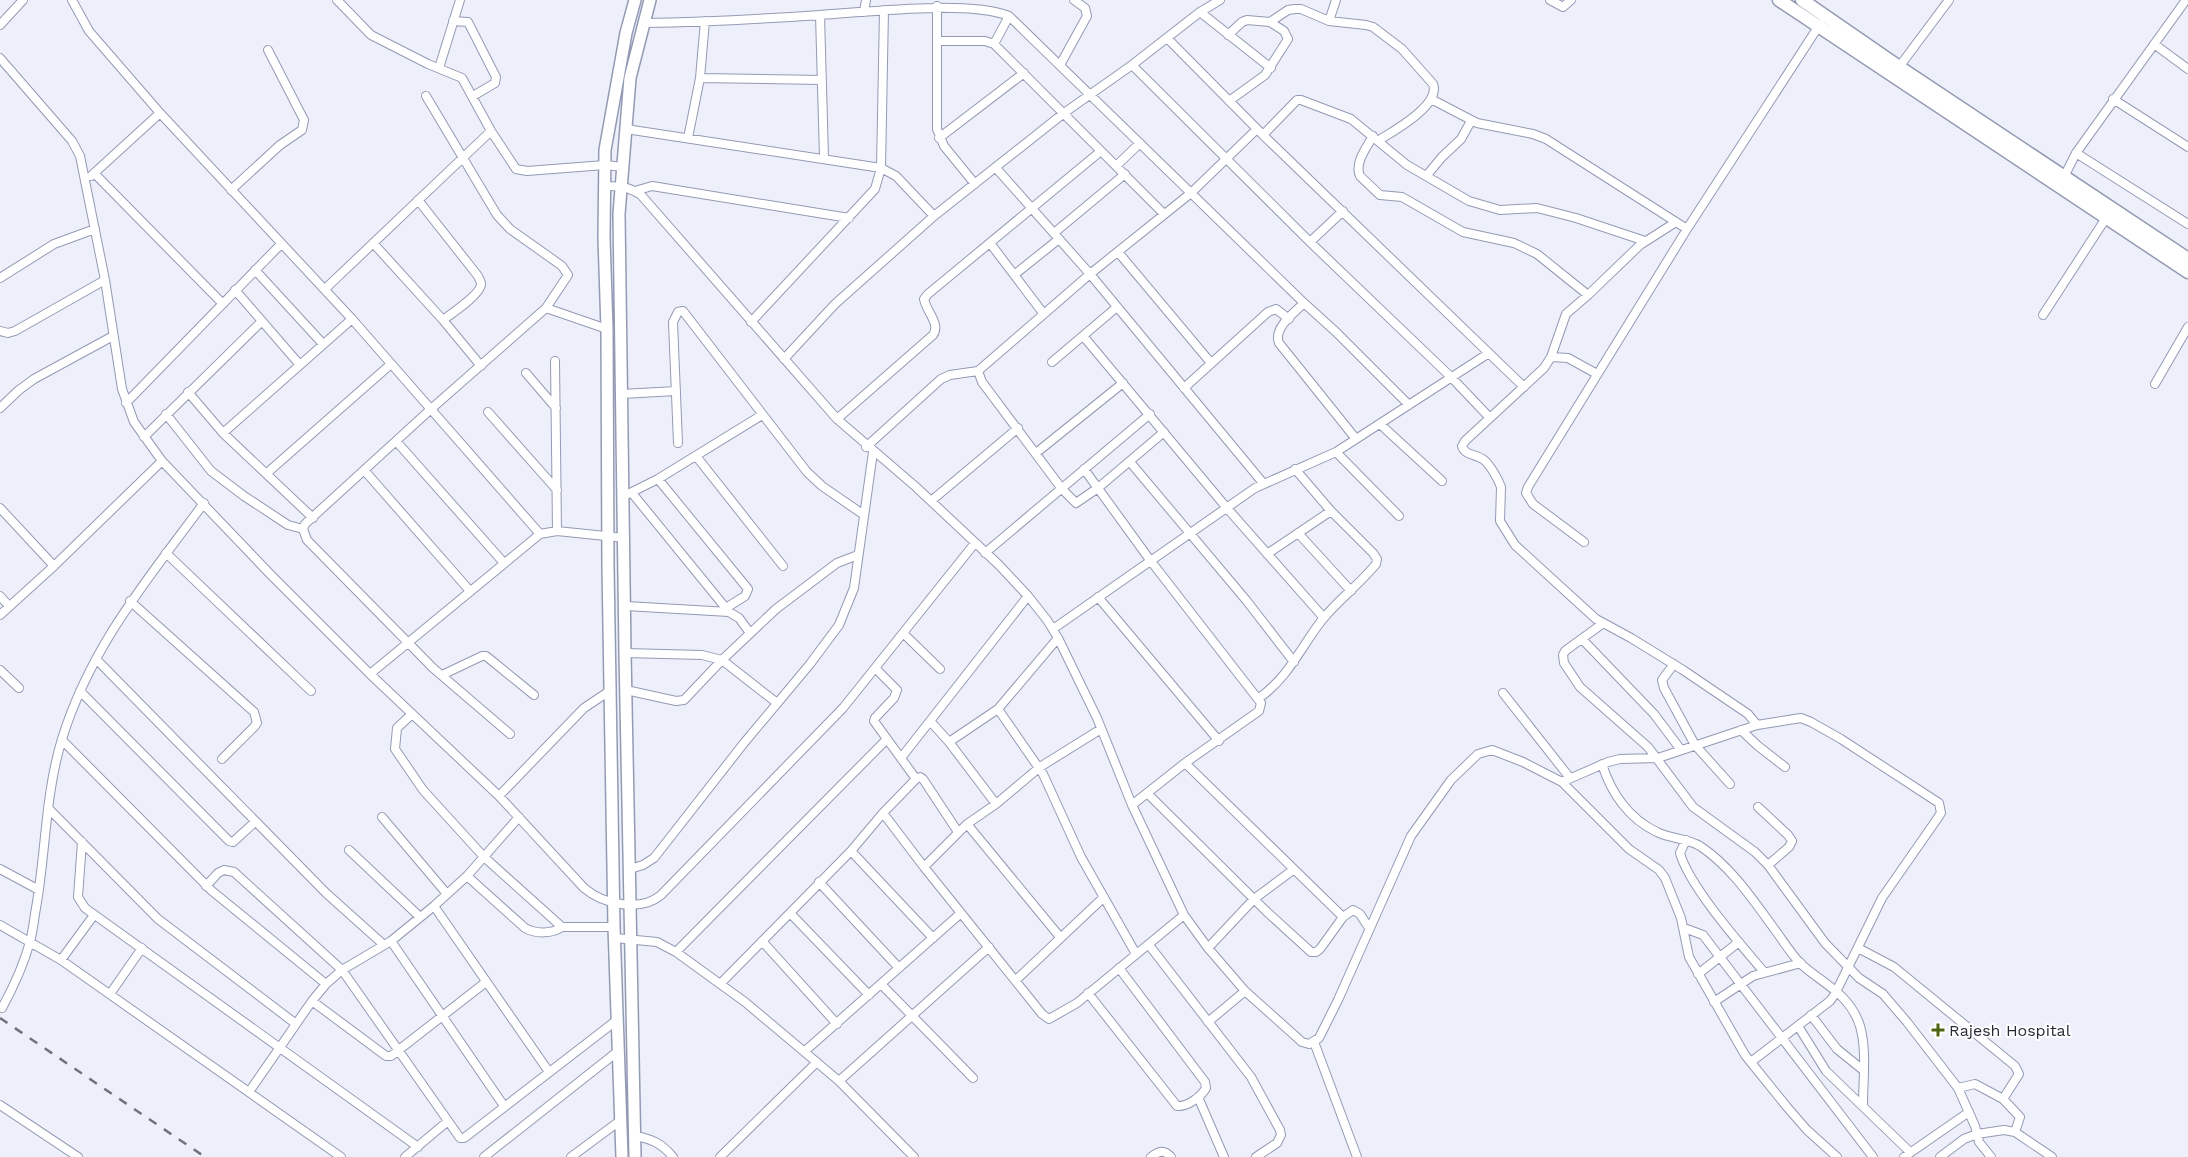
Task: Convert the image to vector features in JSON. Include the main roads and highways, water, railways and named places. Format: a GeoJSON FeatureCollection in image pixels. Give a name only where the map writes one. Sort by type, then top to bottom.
{"type":"FeatureCollection","features":[{"type":"Feature","properties":{"kind":"main road"},"geometry":{"type":"LineString","coordinates":[[622,1157],[617,1052],[614,902],[608,536],[607,329],[604,238],[605,150],[626,33],[635,0]]}},
{"type":"Feature","properties":{"kind":"main road"},"geometry":{"type":"LineString","coordinates":[[635,1157],[625,653],[625,538],[628,494],[622,394],[620,214],[630,78],[650,0]]}},
{"type":"Feature","properties":{"kind":"main road"},"geometry":{"type":"LineString","coordinates":[[1779,0],[1807,5],[1822,22],[1983,135],[2188,259]]}},
{"type":"Feature","properties":{"kind":"main road"},"geometry":{"type":"LineString","coordinates":[[1822,22],[1899,68],[2061,182],[2106,218],[2188,272]]}},
{"type":"Feature","properties":{"kind":"railway"},"geometry":{"type":"LineString","coordinates":[[0,1018],[205,1157]]}},
{"type":"Feature","properties":{"kind":"place","name":"Rajesh Hospital"},"geometry":{"type":"Point","coordinates":[1938,1030]}}]}
